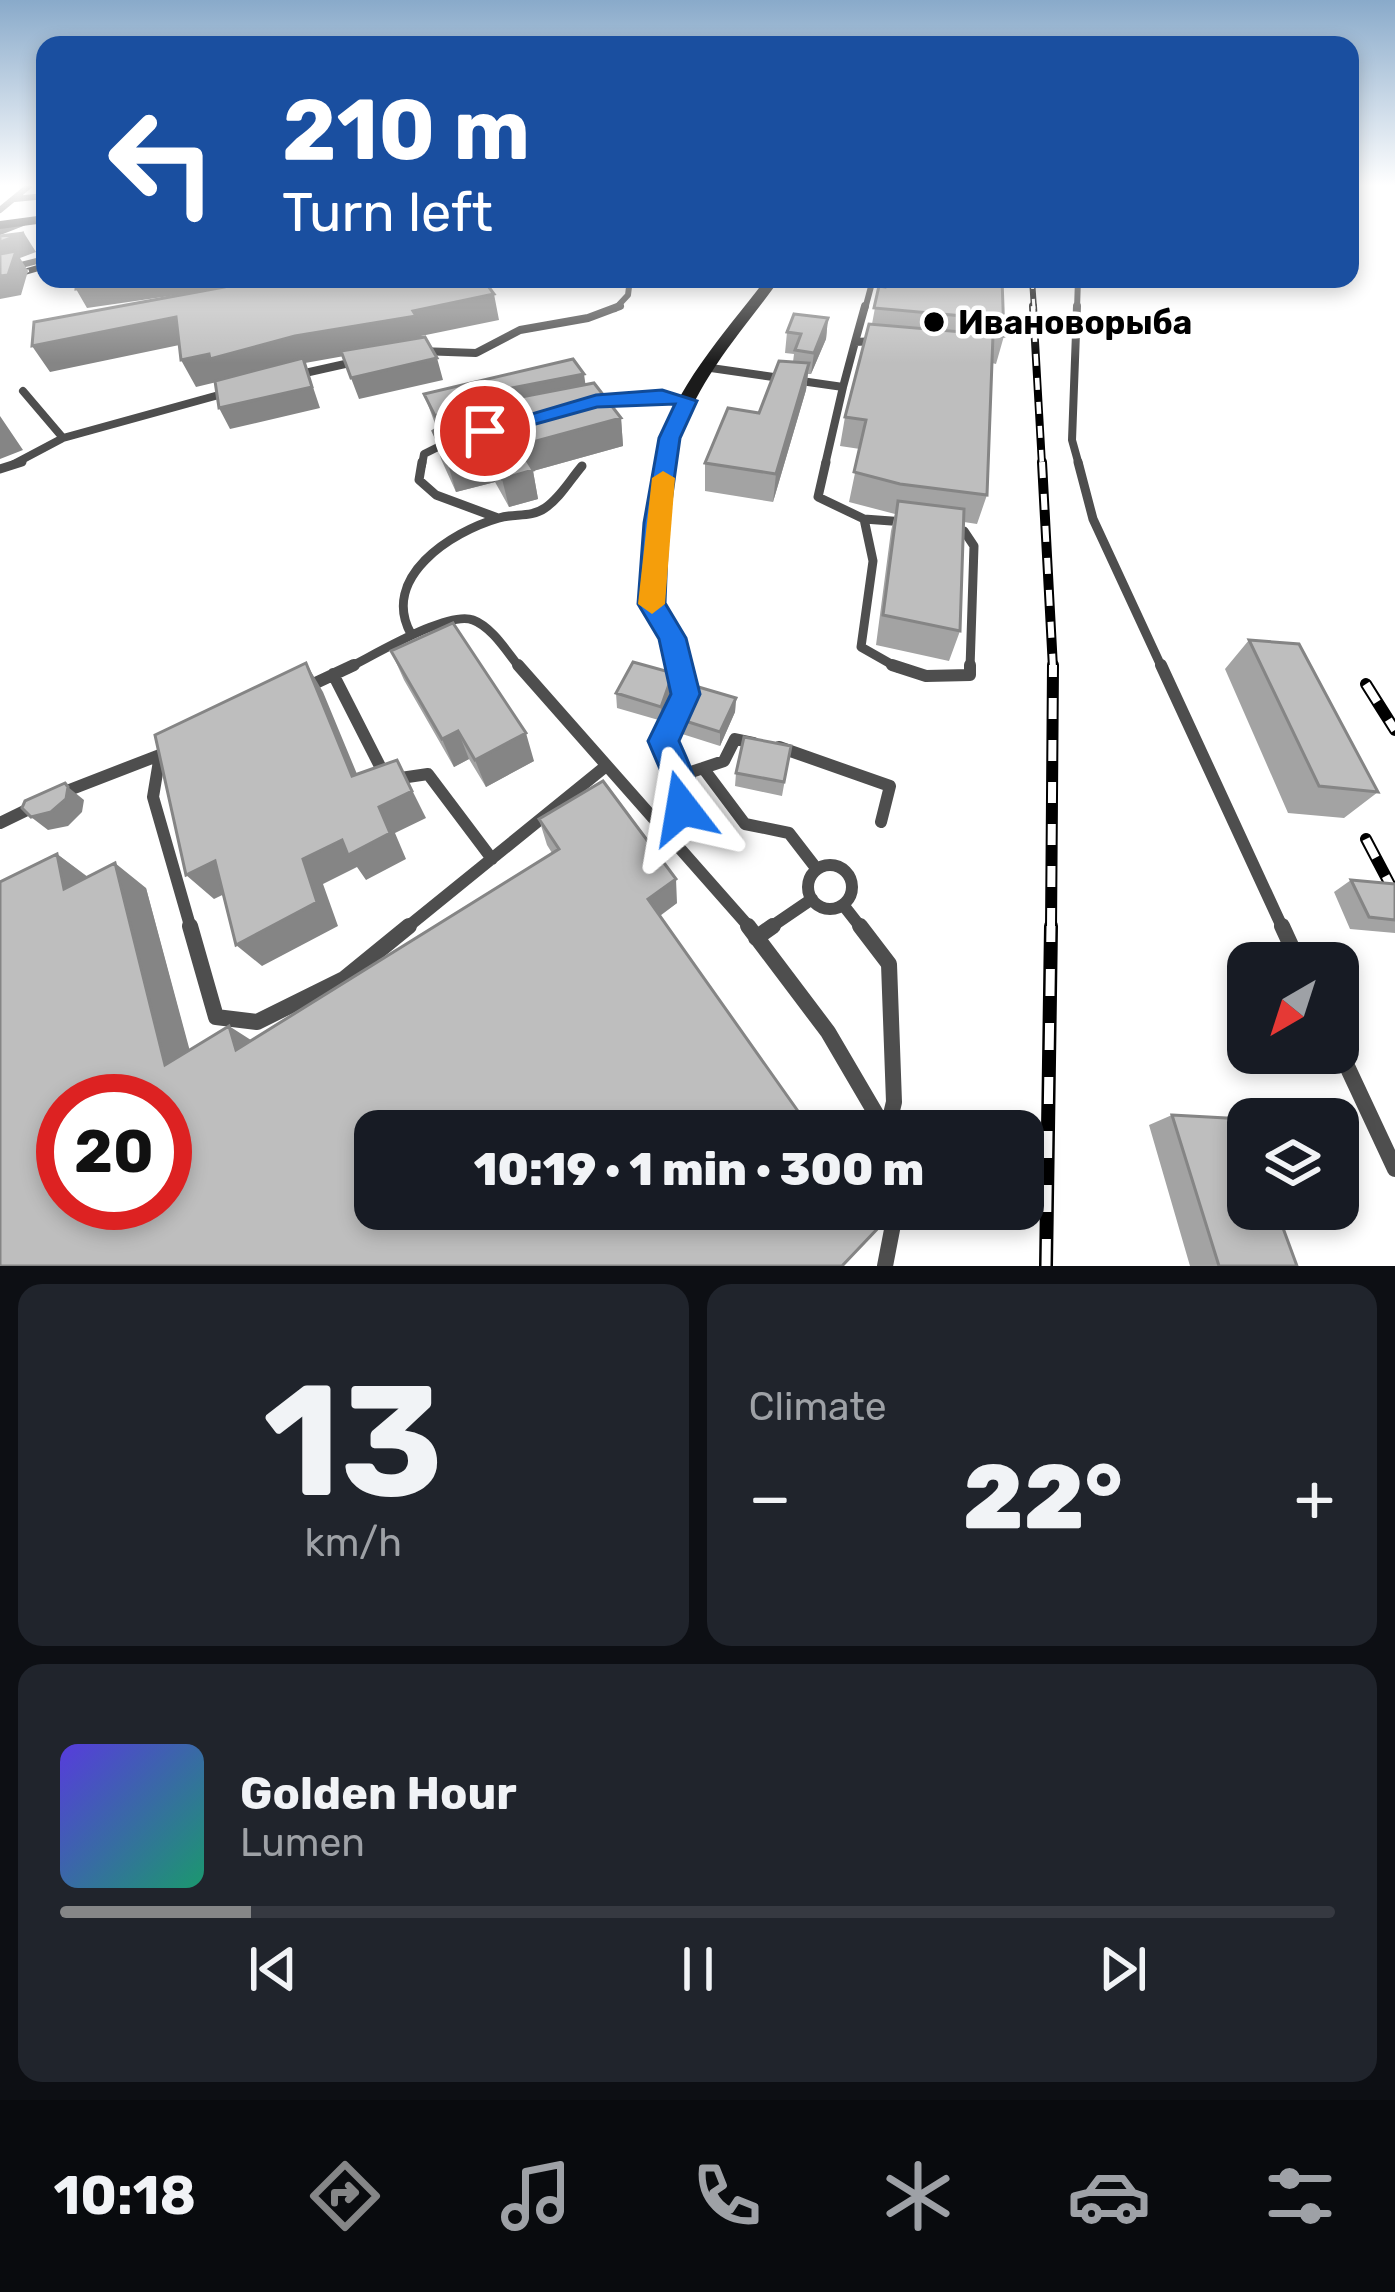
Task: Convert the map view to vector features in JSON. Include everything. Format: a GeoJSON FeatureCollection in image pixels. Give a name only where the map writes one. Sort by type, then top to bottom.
{"type":"FeatureCollection","features":[{"type":"Feature","properties":{"kind":"street"},"geometry":{"type":"LineString","coordinates":[[652,604],[656,523],[670,438],[687,401],[767,288]]}},
{"type":"Feature","properties":{"kind":"lane"},"geometry":{"type":"LineString","coordinates":[[12,267],[36,262]]}},
{"type":"Feature","properties":{"kind":"lane"},"geometry":{"type":"LineString","coordinates":[[415,352],[471,354],[500,344],[522,328],[609,312],[626,303],[631,288]]}},
{"type":"Feature","properties":{"kind":"lane"},"geometry":{"type":"LineString","coordinates":[[870,288],[818,496],[864,519],[927,525]]}},
{"type":"Feature","properties":{"kind":"lane"},"geometry":{"type":"LineString","coordinates":[[1078,288],[1072,440],[1093,519],[1289,942]]}},
{"type":"Feature","properties":{"kind":"lane"},"geometry":{"type":"LineString","coordinates":[[855,342],[894,344]]}},
{"type":"Feature","properties":{"kind":"lane"},"geometry":{"type":"LineString","coordinates":[[281,379],[359,361]]}},
{"type":"Feature","properties":{"kind":"lane"},"geometry":{"type":"LineString","coordinates":[[711,368],[843,387]]}},
{"type":"Feature","properties":{"kind":"lane"},"geometry":{"type":"LineString","coordinates":[[0,469],[29,460],[63,438],[242,389]]}},
{"type":"Feature","properties":{"kind":"lane"},"geometry":{"type":"LineString","coordinates":[[23,391],[63,438]]}},
{"type":"Feature","properties":{"kind":"lane"},"geometry":{"type":"LineString","coordinates":[[574,407],[640,397],[687,401]]}},
{"type":"Feature","properties":{"kind":"lane"},"geometry":{"type":"LineString","coordinates":[[448,442],[424,454],[418,480],[436,495],[498,518]]}},
{"type":"Feature","properties":{"kind":"lane"},"geometry":{"type":"LineString","coordinates":[[411,634],[401,622],[399,601],[433,549],[498,518],[528,516],[544,509],[582,466]]}},
{"type":"Feature","properties":{"kind":"lane"},"geometry":{"type":"LineString","coordinates":[[864,519],[873,561],[861,647],[889,666],[948,680],[970,674],[974,546],[964,531],[945,528]]}},
{"type":"Feature","properties":{"kind":"lane"},"geometry":{"type":"LineString","coordinates":[[652,604],[673,638],[686,694],[664,741],[679,776],[682,808],[668,832]]}},
{"type":"Feature","properties":{"kind":"lane"},"geometry":{"type":"LineString","coordinates":[[293,693],[450,619],[470,618],[487,629],[757,938],[822,1020],[876,1110]]}},
{"type":"Feature","properties":{"kind":"lane"},"geometry":{"type":"LineString","coordinates":[[333,674],[387,780],[428,774],[492,859]]}},
{"type":"Feature","properties":{"kind":"lane"},"geometry":{"type":"LineString","coordinates":[[679,776],[724,761],[735,739],[791,750],[890,785],[881,822]]}},
{"type":"Feature","properties":{"kind":"lane"},"geometry":{"type":"LineString","coordinates":[[0,823],[63,792],[192,742]]}},
{"type":"Feature","properties":{"kind":"lane"},"geometry":{"type":"LineString","coordinates":[[160,755],[153,797],[216,1017],[257,1022],[344,979],[605,766]]}},
{"type":"Feature","properties":{"kind":"lane"},"geometry":{"type":"LineString","coordinates":[[703,768],[745,824],[789,833],[816,868]]}},
{"type":"Feature","properties":{"kind":"lane"},"geometry":{"type":"LineString","coordinates":[[816,868],[829,865],[846,874],[852,891],[844,906]]}},
{"type":"Feature","properties":{"kind":"lane"},"geometry":{"type":"LineString","coordinates":[[816,868],[807,886],[812,899],[822,907],[844,906]]}},
{"type":"Feature","properties":{"kind":"lane"},"geometry":{"type":"LineString","coordinates":[[757,938],[812,899]]}},
{"type":"Feature","properties":{"kind":"lane"},"geometry":{"type":"LineString","coordinates":[[844,906],[889,964],[892,1110]]}},
{"type":"Feature","properties":{"kind":"lane"},"geometry":{"type":"LineString","coordinates":[[1351,1074],[1395,1169]]}},
{"type":"Feature","properties":{"kind":"lane"},"geometry":{"type":"LineString","coordinates":[[885,1266],[892,1230]]}},
{"type":"Feature","properties":{"kind":"building"},"geometry":{"type":"Polygon","coordinates":[[[16,251],[8,275],[0,276],[0,254],[16,251]]]}},
{"type":"Feature","properties":{"kind":"building"},"geometry":{"type":"Polygon","coordinates":[[[219,288],[490,288],[494,294],[413,311],[416,316],[295,336],[210,359],[209,354],[181,360],[176,317],[32,346],[34,322],[219,288]]]}},
{"type":"Feature","properties":{"kind":"building"},"geometry":{"type":"Polygon","coordinates":[[[879,288],[1002,288],[1004,336],[993,335],[987,495],[900,484],[854,472],[866,420],[845,417],[869,324],[962,332],[971,323],[963,316],[874,308],[879,288]]]}},
{"type":"Feature","properties":{"kind":"building"},"geometry":{"type":"Polygon","coordinates":[[[794,314],[828,318],[814,353],[795,350],[801,334],[787,332],[794,314]]]}},
{"type":"Feature","properties":{"kind":"building"},"geometry":{"type":"Polygon","coordinates":[[[425,337],[437,358],[351,378],[341,351],[425,337]]]}},
{"type":"Feature","properties":{"kind":"building"},"geometry":{"type":"Polygon","coordinates":[[[303,358],[312,387],[219,408],[215,381],[303,358]]]}},
{"type":"Feature","properties":{"kind":"building"},"geometry":{"type":"Polygon","coordinates":[[[573,359],[584,374],[512,388],[435,416],[424,394],[573,359]]]}},
{"type":"Feature","properties":{"kind":"building"},"geometry":{"type":"Polygon","coordinates":[[[779,361],[809,363],[776,474],[705,463],[728,408],[759,413],[779,361]]]}},
{"type":"Feature","properties":{"kind":"building"},"geometry":{"type":"Polygon","coordinates":[[[594,383],[621,418],[518,446],[533,470],[502,479],[489,454],[448,464],[433,431],[450,420],[516,398],[594,383]]]}},
{"type":"Feature","properties":{"kind":"building"},"geometry":{"type":"Polygon","coordinates":[[[898,501],[964,509],[960,631],[883,615],[898,501]]]}},
{"type":"Feature","properties":{"kind":"building"},"geometry":{"type":"Polygon","coordinates":[[[453,623],[526,733],[475,760],[458,731],[442,739],[391,651],[453,623]]]}},
{"type":"Feature","properties":{"kind":"building"},"geometry":{"type":"Polygon","coordinates":[[[1249,640],[1299,644],[1378,792],[1319,786],[1249,640]]]}},
{"type":"Feature","properties":{"kind":"building"},"geometry":{"type":"Polygon","coordinates":[[[633,662],[673,673],[661,707],[616,693],[633,662]]]}},
{"type":"Feature","properties":{"kind":"building"},"geometry":{"type":"Polygon","coordinates":[[[306,663],[352,776],[397,760],[412,791],[379,807],[390,833],[348,855],[342,840],[303,859],[317,902],[236,945],[215,861],[186,875],[155,735],[306,663]]]}},
{"type":"Feature","properties":{"kind":"building"},"geometry":{"type":"Polygon","coordinates":[[[695,686],[736,698],[720,732],[679,719],[695,686]]]}},
{"type":"Feature","properties":{"kind":"building"},"geometry":{"type":"Polygon","coordinates":[[[744,737],[791,746],[784,782],[736,773],[744,737]]]}},
{"type":"Feature","properties":{"kind":"building"},"geometry":{"type":"Polygon","coordinates":[[[603,781],[676,879],[648,899],[797,1110],[354,1110],[354,1230],[876,1230],[842,1266],[0,1266],[0,882],[57,854],[64,889],[115,863],[165,1065],[229,1026],[236,1050],[559,849],[539,819],[603,781]]]}},
{"type":"Feature","properties":{"kind":"building"},"geometry":{"type":"Polygon","coordinates":[[[65,783],[66,799],[51,812],[31,817],[22,808],[25,801],[65,783]]]}},
{"type":"Feature","properties":{"kind":"building"},"geometry":{"type":"Polygon","coordinates":[[[1351,880],[1395,884],[1395,920],[1369,917],[1351,880]]]}},
{"type":"Feature","properties":{"kind":"building"},"geometry":{"type":"Polygon","coordinates":[[[1172,1115],[1227,1118],[1227,1230],[1284,1230],[1297,1266],[1219,1266],[1172,1115]]]}},
{"type":"Feature","properties":{"kind":"railway"},"geometry":{"type":"LineString","coordinates":[[0,279],[36,269]]}},
{"type":"Feature","properties":{"kind":"railway"},"geometry":{"type":"LineString","coordinates":[[1033,288],[1034,309]]}},
{"type":"Feature","properties":{"kind":"railway"},"geometry":{"type":"LineString","coordinates":[[1033,306],[1042,465]]}},
{"type":"Feature","properties":{"kind":"railway"},"geometry":{"type":"LineString","coordinates":[[1042,462],[1053,668]]}},
{"type":"Feature","properties":{"kind":"railway"},"geometry":{"type":"LineString","coordinates":[[1051,929],[1053,668]]}},
{"type":"Feature","properties":{"kind":"railway"},"geometry":{"type":"LineString","coordinates":[[1366,684],[1395,730]]}},
{"type":"Feature","properties":{"kind":"railway"},"geometry":{"type":"LineString","coordinates":[[1366,839],[1395,894]]}},
{"type":"Feature","properties":{"kind":"railway"},"geometry":{"type":"LineString","coordinates":[[1046,1266],[1051,926]]}},
{"type":"Feature","properties":{"kind":"slow traffic"},"geometry":{"type":"LineString","coordinates":[[652,604],[663,478]]}},
{"type":"Feature","properties":{"kind":"place","name":"Ивановорыба"},"geometry":{"type":"Point","coordinates":[934,322]}},
{"type":"Feature","properties":{"kind":"route"},"geometry":{"type":"LineString","coordinates":[[485,431],[596,401],[662,396],[687,401],[670,438],[656,523],[652,604],[673,638],[686,694],[664,741],[679,776],[682,808]]}}]}
